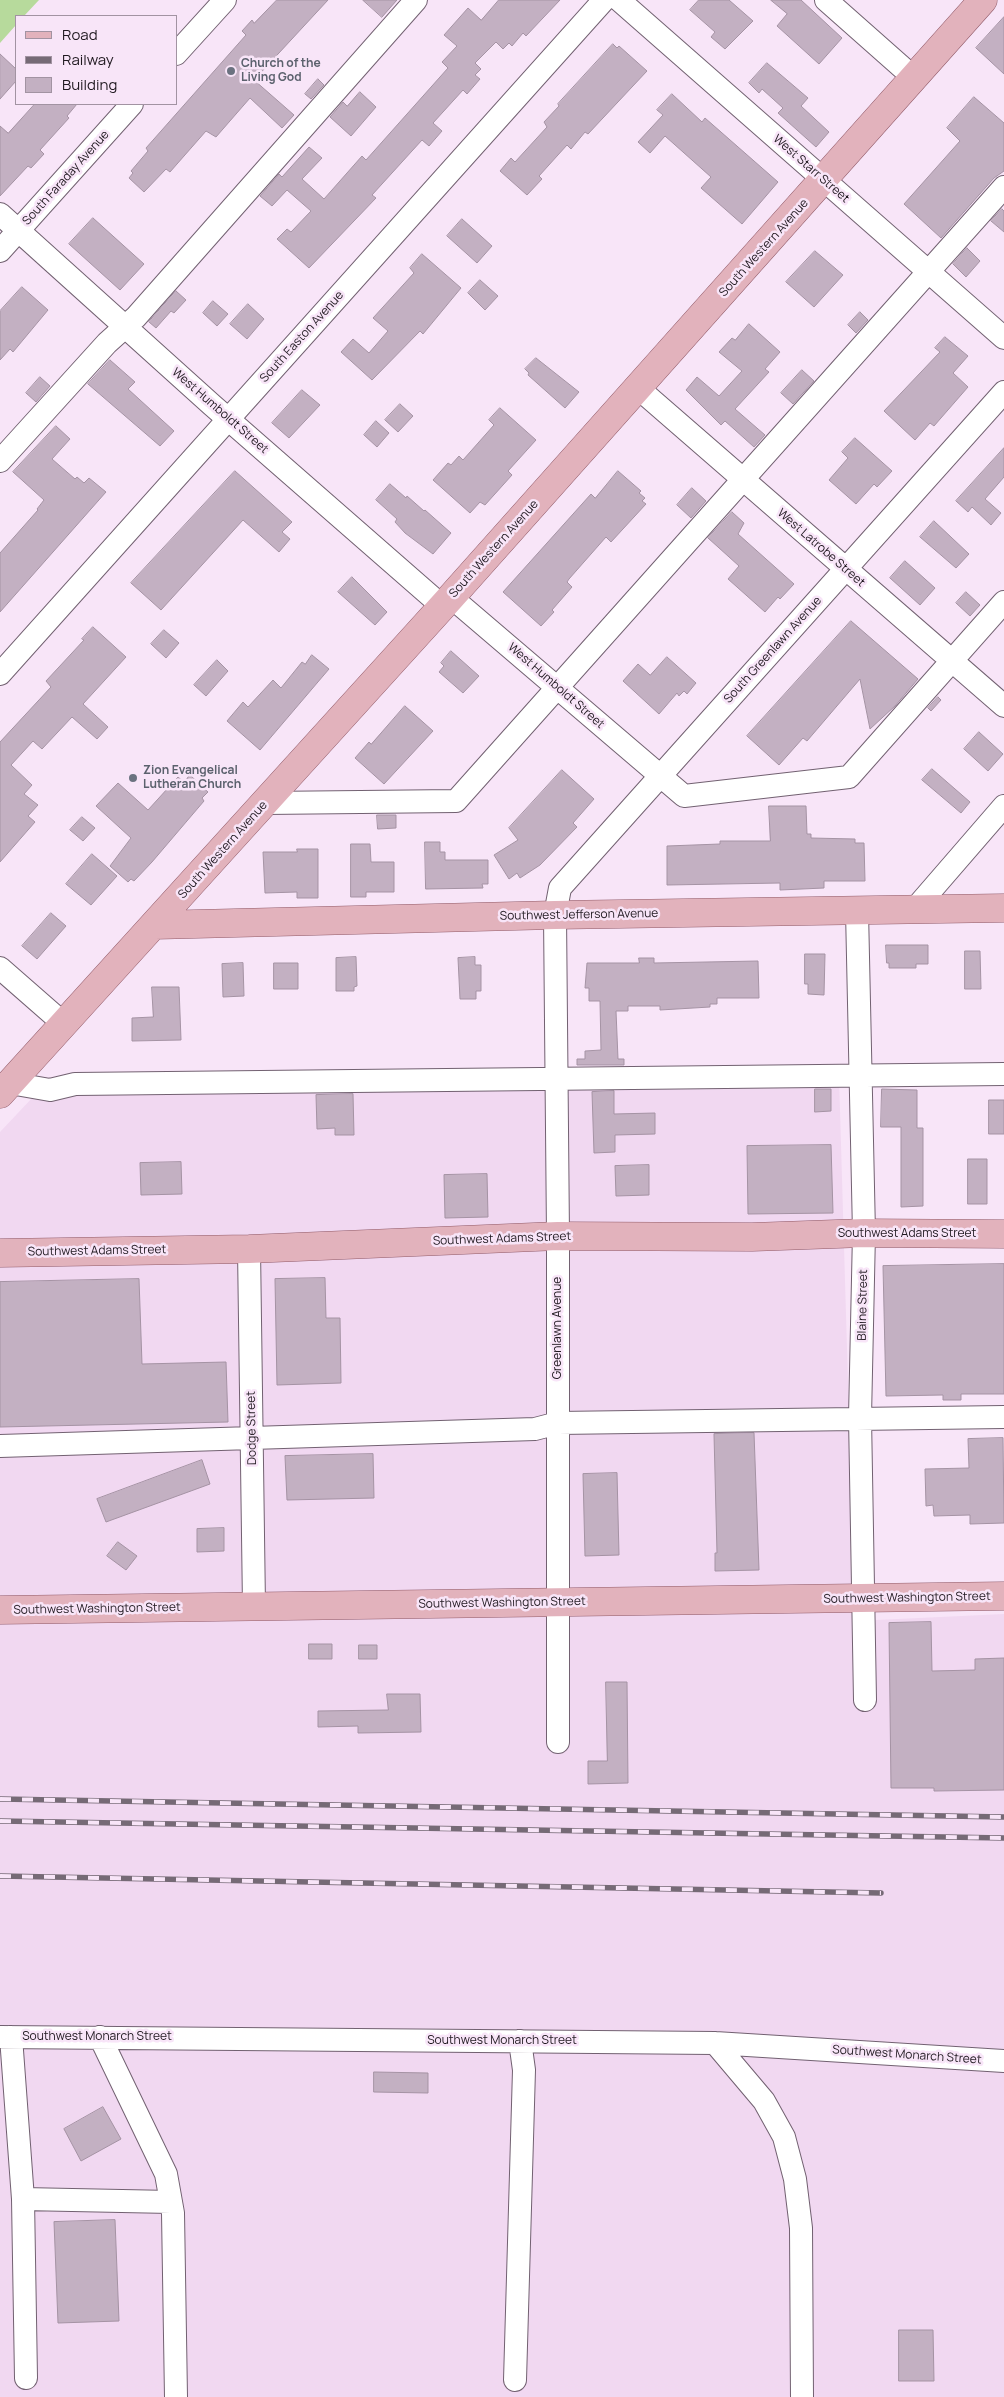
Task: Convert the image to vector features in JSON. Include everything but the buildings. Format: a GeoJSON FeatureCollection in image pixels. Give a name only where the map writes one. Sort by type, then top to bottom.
{"type":"FeatureCollection","features":[{"type":"Feature","properties":{"kind":"main road","name":"South Western Avenue"},"geometry":{"type":"LineString","coordinates":[[5,1089],[447,602],[983,0]]}},
{"type":"Feature","properties":{"kind":"main road","name":"Southwest Jefferson Avenue"},"geometry":{"type":"LineString","coordinates":[[155,925],[555,915],[1004,908]]}},
{"type":"Feature","properties":{"kind":"main road","name":"Southwest Adams Street"},"geometry":{"type":"LineString","coordinates":[[0,1253],[249,1249],[558,1236],[752,1237],[864,1233],[1004,1234]]}},
{"type":"Feature","properties":{"kind":"main road","name":"Southwest Washington Street"},"geometry":{"type":"LineString","coordinates":[[0,1610],[1004,1596]]}},
{"type":"Feature","properties":{"kind":"street"},"geometry":{"type":"LineString","coordinates":[[178,52],[225,0]]}},
{"type":"Feature","properties":{"kind":"street"},"geometry":{"type":"LineString","coordinates":[[0,461],[107,343],[136,317],[416,0]]}},
{"type":"Feature","properties":{"kind":"street","name":"South Easton Avenue"},"geometry":{"type":"LineString","coordinates":[[0,674],[604,0]]}},
{"type":"Feature","properties":{"kind":"street","name":"West Starr Street"},"geometry":{"type":"LineString","coordinates":[[619,0],[1004,338]]}},
{"type":"Feature","properties":{"kind":"street"},"geometry":{"type":"LineString","coordinates":[[826,0],[913,77]]}},
{"type":"Feature","properties":{"kind":"street","name":"South Faraday Avenue"},"geometry":{"type":"LineString","coordinates":[[0,252],[131,105]]}},
{"type":"Feature","properties":{"kind":"street"},"geometry":{"type":"LineString","coordinates":[[265,803],[456,801],[1004,187]]}},
{"type":"Feature","properties":{"kind":"street","name":"West Humboldt Street"},"geometry":{"type":"LineString","coordinates":[[0,214],[229,419],[447,602],[557,688],[684,796],[849,777],[1004,602]]}},
{"type":"Feature","properties":{"kind":"street","name":"West Latrobe Street"},"geometry":{"type":"LineString","coordinates":[[638,388],[1004,706]]}},
{"type":"Feature","properties":{"kind":"street","name":"South Greenlawn Avenue"},"geometry":{"type":"LineString","coordinates":[[555,915],[560,888],[1004,392]]}},
{"type":"Feature","properties":{"kind":"street"},"geometry":{"type":"LineString","coordinates":[[914,910],[1004,806]]}},
{"type":"Feature","properties":{"kind":"street","name":"Blaine Street"},"geometry":{"type":"LineString","coordinates":[[857,911],[864,1233],[860,1417],[865,1700]]}},
{"type":"Feature","properties":{"kind":"street","name":"Greenlawn Avenue"},"geometry":{"type":"LineString","coordinates":[[555,915],[558,1236],[558,1742]]}},
{"type":"Feature","properties":{"kind":"street"},"geometry":{"type":"LineString","coordinates":[[0,968],[64,1024]]}},
{"type":"Feature","properties":{"kind":"street"},"geometry":{"type":"LineString","coordinates":[[5,1089],[50,1090],[75,1084],[1004,1074]]}},
{"type":"Feature","properties":{"kind":"street","name":"Dodge Street"},"geometry":{"type":"LineString","coordinates":[[249,1249],[254,1606]]}},
{"type":"Feature","properties":{"kind":"street"},"geometry":{"type":"LineString","coordinates":[[0,1446],[535,1429],[558,1423],[860,1417],[1004,1417]]}},
{"type":"Feature","properties":{"kind":"street"},"geometry":{"type":"LineString","coordinates":[[5,2037],[23,2199],[26,2378]]}},
{"type":"Feature","properties":{"kind":"street","name":"Southwest Monarch Street"},"geometry":{"type":"LineString","coordinates":[[5,2037],[715,2043],[1004,2061]]}},
{"type":"Feature","properties":{"kind":"street"},"geometry":{"type":"LineString","coordinates":[[100,2037],[166,2174],[173,2213],[176,2397]]}},
{"type":"Feature","properties":{"kind":"street"},"geometry":{"type":"LineString","coordinates":[[514,2380],[524,2070],[520,2041]]}},
{"type":"Feature","properties":{"kind":"street"},"geometry":{"type":"LineString","coordinates":[[715,2043],[764,2101],[784,2137],[795,2179],[801,2228],[802,2397]]}},
{"type":"Feature","properties":{"kind":"street"},"geometry":{"type":"LineString","coordinates":[[23,2199],[171,2202]]}},
{"type":"Feature","properties":{"kind":"shaded area"},"geometry":{"type":"Polygon","coordinates":[[[839,1076],[855,1621],[1004,1614],[1004,2397],[0,2397],[0,1132],[50,1079],[839,1076]]]}},
{"type":"Feature","properties":{"kind":"green space"},"geometry":{"type":"Polygon","coordinates":[[[0,0],[39,0],[25,15],[15,15],[15,26],[0,43],[0,0]]]}},
{"type":"Feature","properties":{"kind":"railway"},"geometry":{"type":"LineString","coordinates":[[0,1799],[1004,1817]]}},
{"type":"Feature","properties":{"kind":"railway"},"geometry":{"type":"LineString","coordinates":[[0,1821],[1004,1838]]}},
{"type":"Feature","properties":{"kind":"railway"},"geometry":{"type":"LineString","coordinates":[[0,1876],[881,1893]]}},
{"type":"Feature","properties":{"kind":"place","name":"Church of the Living God"},"geometry":{"type":"Point","coordinates":[231,71]}},
{"type":"Feature","properties":{"kind":"place","name":"Zion Evangelical Lutheran Church"},"geometry":{"type":"Point","coordinates":[133,778]}}]}
